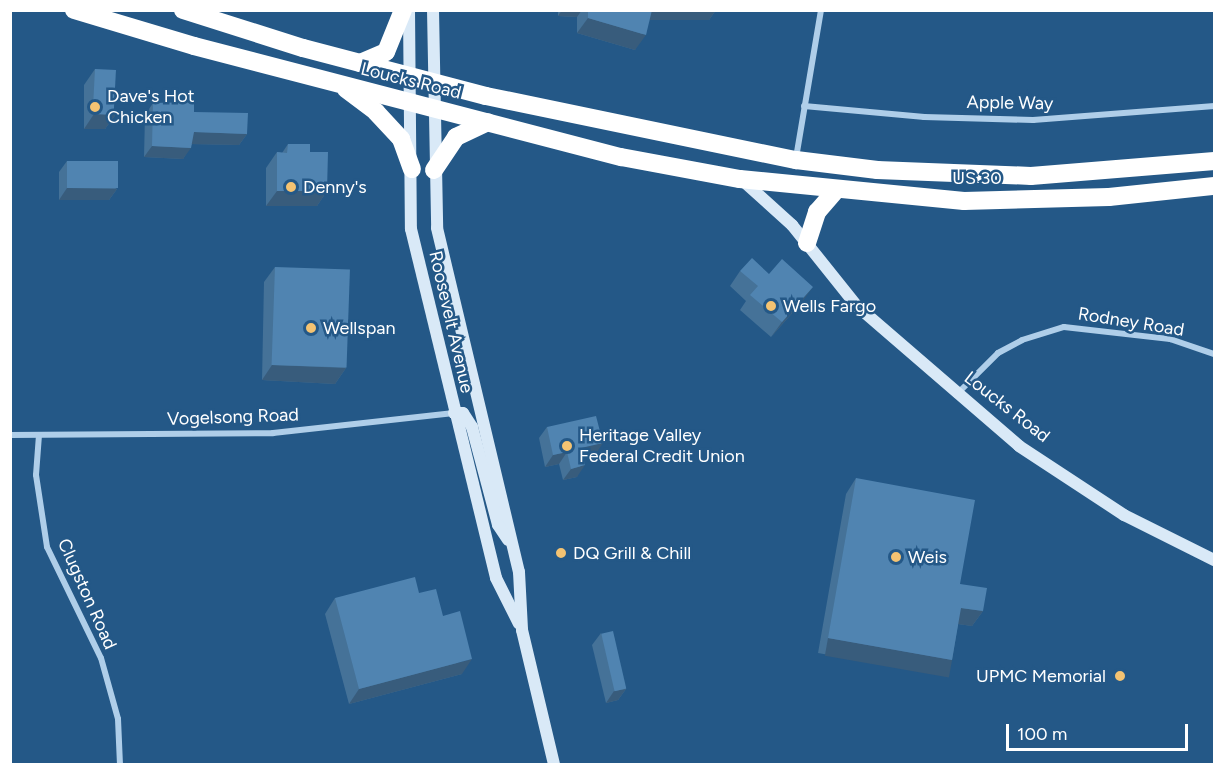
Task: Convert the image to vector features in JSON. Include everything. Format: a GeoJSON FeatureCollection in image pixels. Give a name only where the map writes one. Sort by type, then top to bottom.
{"type":"FeatureCollection","features":[{"type":"Feature","properties":{"kind":"highway","name":"Loucks Road"},"geometry":{"type":"LineString","coordinates":[[74,10],[340,84],[621,157],[740,179]]}},
{"type":"Feature","properties":{"kind":"highway"},"geometry":{"type":"LineString","coordinates":[[360,63],[386,52],[403,10]]}},
{"type":"Feature","properties":{"kind":"highway","name":"Loucks Road"},"geometry":{"type":"LineString","coordinates":[[188,11],[410,77],[796,160]]}},
{"type":"Feature","properties":{"kind":"highway"},"geometry":{"type":"LineString","coordinates":[[340,84],[376,112],[401,139],[412,169]]}},
{"type":"Feature","properties":{"kind":"highway"},"geometry":{"type":"LineString","coordinates":[[434,170],[456,137],[488,122]]}},
{"type":"Feature","properties":{"kind":"highway","name":"US 30"},"geometry":{"type":"LineString","coordinates":[[796,160],[877,170],[1031,176],[1215,161]]}},
{"type":"Feature","properties":{"kind":"highway","name":"US 30"},"geometry":{"type":"LineString","coordinates":[[740,179],[835,191],[964,201],[1109,198],[1215,186]]}},
{"type":"Feature","properties":{"kind":"highway"},"geometry":{"type":"LineString","coordinates":[[807,243],[817,212],[835,191]]}},
{"type":"Feature","properties":{"kind":"main road","name":"Roosevelt Avenue"},"geometry":{"type":"LineString","coordinates":[[409,10],[411,229],[496,578],[522,630]]}},
{"type":"Feature","properties":{"kind":"main road","name":"Roosevelt Avenue"},"geometry":{"type":"LineString","coordinates":[[433,10],[434,170],[441,250],[519,572],[522,630],[555,765]]}},
{"type":"Feature","properties":{"kind":"main road","name":"Loucks Road"},"geometry":{"type":"LineString","coordinates":[[740,179],[807,243],[833,280],[857,306],[956,395],[1076,485],[1162,535],[1215,560]]}},
{"type":"Feature","properties":{"kind":"main road"},"geometry":{"type":"LineString","coordinates":[[454,413],[463,413],[472,427],[498,525],[513,549]]}},
{"type":"Feature","properties":{"kind":"street"},"geometry":{"type":"LineString","coordinates":[[796,160],[820,10]]}},
{"type":"Feature","properties":{"kind":"street","name":"Apple Way"},"geometry":{"type":"LineString","coordinates":[[804,106],[924,117],[1033,120],[1215,106]]}},
{"type":"Feature","properties":{"kind":"street","name":"Rodney Road"},"geometry":{"type":"LineString","coordinates":[[956,395],[998,353],[1022,340],[1064,327],[1170,339],[1215,354]]}},
{"type":"Feature","properties":{"kind":"street","name":"Vogelsong Road"},"geometry":{"type":"LineString","coordinates":[[10,435],[273,433],[454,413]]}},
{"type":"Feature","properties":{"kind":"street","name":"Clugston Road"},"geometry":{"type":"LineString","coordinates":[[39,435],[36,475],[47,547],[101,658],[118,719],[120,765]]}},
{"type":"Feature","properties":{"kind":"building"},"geometry":{"type":"Polygon","coordinates":[[[588,10],[652,10],[646,35],[588,18],[588,10]]]}},
{"type":"Feature","properties":{"kind":"building"},"geometry":{"type":"Polygon","coordinates":[[[95,69],[116,70],[114,115],[93,114],[95,69]]]}},
{"type":"Feature","properties":{"kind":"building"},"geometry":{"type":"Polygon","coordinates":[[[194,102],[194,112],[248,113],[247,134],[194,132],[191,148],[152,146],[153,103],[194,102]]]}},
{"type":"Feature","properties":{"kind":"building"},"geometry":{"type":"Polygon","coordinates":[[[288,144],[310,144],[310,152],[328,152],[327,191],[277,191],[277,152],[287,153],[288,144]]]}},
{"type":"Feature","properties":{"kind":"building"},"geometry":{"type":"Polygon","coordinates":[[[67,161],[118,161],[118,188],[67,188],[67,161]]]}},
{"type":"Feature","properties":{"kind":"building"},"geometry":{"type":"Polygon","coordinates":[[[752,258],[769,274],[782,259],[813,287],[782,322],[750,295],[758,286],[740,271],[752,258]]]}},
{"type":"Feature","properties":{"kind":"building","name":"Wellspan"},"geometry":{"type":"Polygon","coordinates":[[[275,267],[350,270],[347,368],[272,365],[275,267]]]}},
{"type":"Feature","properties":{"kind":"building"},"geometry":{"type":"Polygon","coordinates":[[[596,416],[603,443],[581,448],[585,465],[571,469],[567,452],[553,455],[547,427],[596,416]]]}},
{"type":"Feature","properties":{"kind":"building","name":"Weis"},"geometry":{"type":"Polygon","coordinates":[[[856,478],[975,500],[960,584],[987,588],[983,611],[961,608],[952,660],[828,638],[856,478]]]}},
{"type":"Feature","properties":{"kind":"building"},"geometry":{"type":"Polygon","coordinates":[[[415,577],[419,593],[436,589],[443,616],[460,611],[472,659],[359,689],[335,598],[415,577]]]}},
{"type":"Feature","properties":{"kind":"building"},"geometry":{"type":"Polygon","coordinates":[[[613,631],[626,688],[615,691],[601,634],[613,631]]]}},
{"type":"Feature","properties":{"kind":"place","name":"Dave's Hot Chicken"},"geometry":{"type":"Point","coordinates":[95,107]}},
{"type":"Feature","properties":{"kind":"place","name":"Denny's"},"geometry":{"type":"Point","coordinates":[291,187]}},
{"type":"Feature","properties":{"kind":"place","name":"Wells Fargo"},"geometry":{"type":"Point","coordinates":[771,306]}},
{"type":"Feature","properties":{"kind":"place","name":"Wellspan"},"geometry":{"type":"Point","coordinates":[311,328]}},
{"type":"Feature","properties":{"kind":"place","name":"Heritage Valley Federal Credit Union"},"geometry":{"type":"Point","coordinates":[567,446]}},
{"type":"Feature","properties":{"kind":"place","name":"DQ Grill & Chill"},"geometry":{"type":"Point","coordinates":[561,553]}},
{"type":"Feature","properties":{"kind":"place","name":"Weis"},"geometry":{"type":"Point","coordinates":[896,557]}},
{"type":"Feature","properties":{"kind":"place","name":"UPMC Memorial"},"geometry":{"type":"Point","coordinates":[1120,676]}}]}
